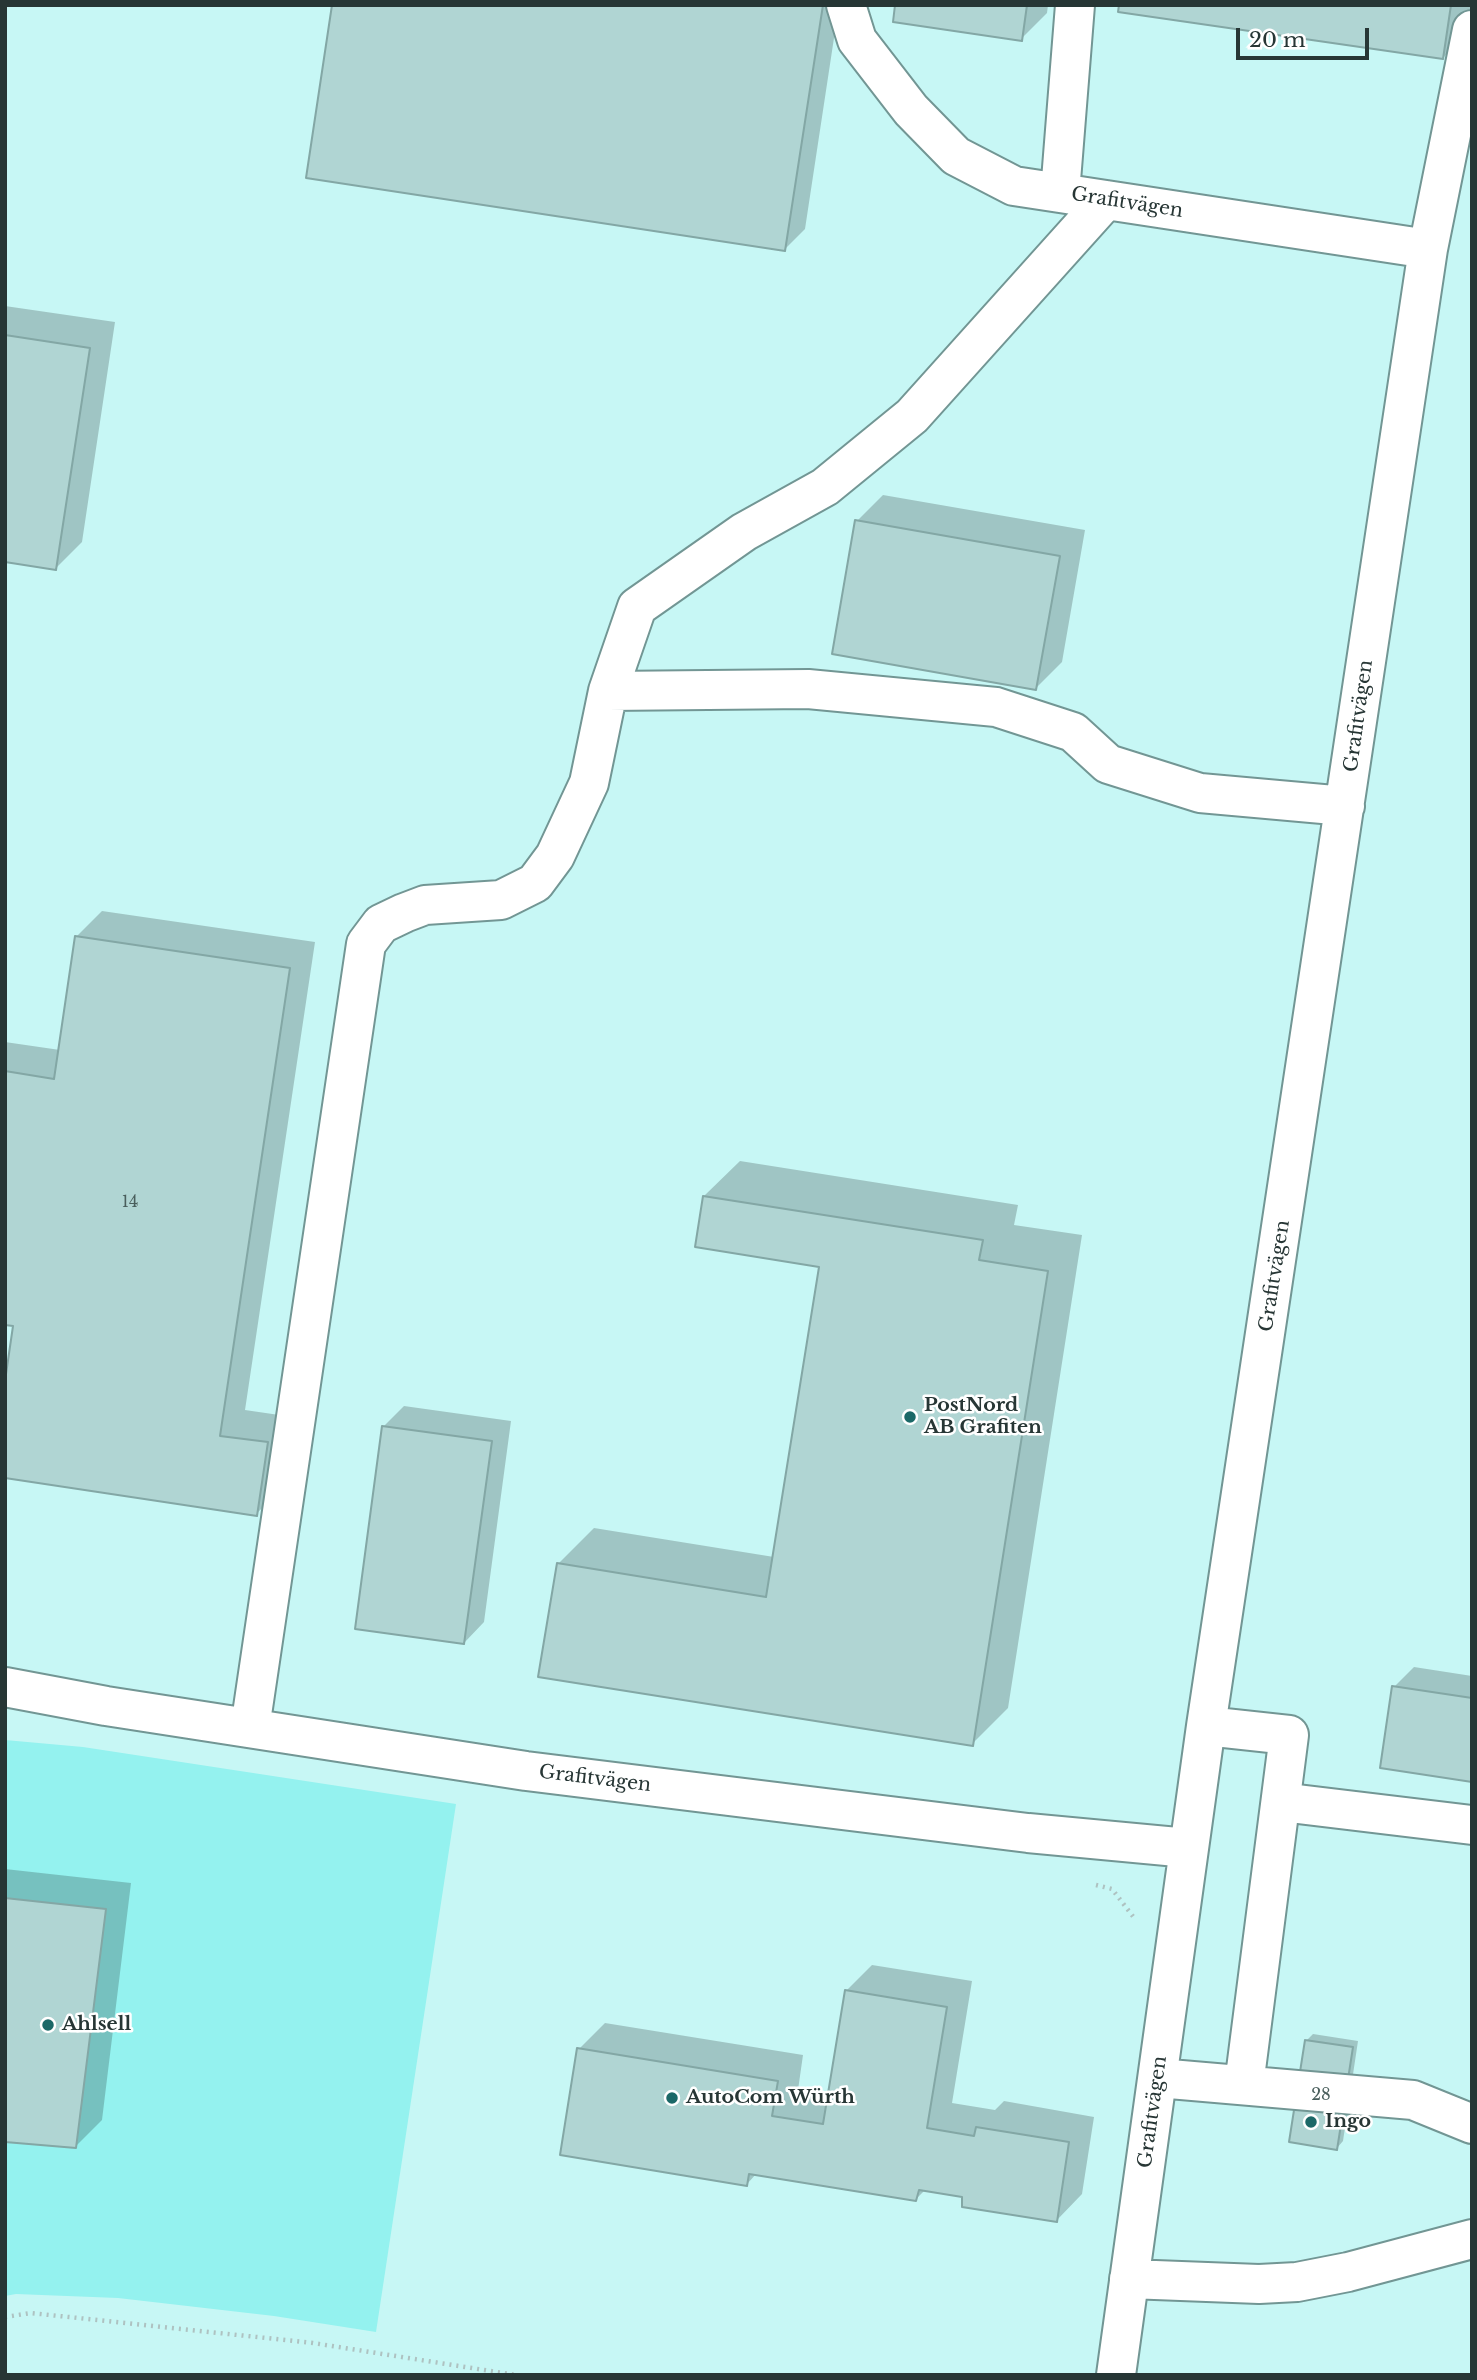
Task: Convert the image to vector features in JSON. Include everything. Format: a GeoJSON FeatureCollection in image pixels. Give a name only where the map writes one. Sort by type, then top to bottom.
{"type":"FeatureCollection","features":[{"type":"Feature","properties":{"kind":"street","name":"Grafitvägen"},"geometry":{"type":"LineString","coordinates":[[846,5],[857,40],[911,110],[956,156],[1014,186],[1428,249],[1188,1848],[1116,2375]]}},
{"type":"Feature","properties":{"kind":"street"},"geometry":{"type":"LineString","coordinates":[[1060,193],[1075,5]]}},
{"type":"Feature","properties":{"kind":"street"},"geometry":{"type":"LineString","coordinates":[[1428,249],[1472,30]]}},
{"type":"Feature","properties":{"kind":"street"},"geometry":{"type":"LineString","coordinates":[[250,1728],[366,944],[381,924],[425,905],[500,900],[535,883],[555,856],[589,783],[608,691],[637,607],[744,532],[825,488],[912,416],[1106,200]]}},
{"type":"Feature","properties":{"kind":"street"},"geometry":{"type":"LineString","coordinates":[[608,691],[808,689],[996,707],[1073,732],[1108,764],[1200,793],[1345,806]]}},
{"type":"Feature","properties":{"kind":"street","name":"Grafitvägen"},"geometry":{"type":"LineString","coordinates":[[5,1687],[526,1771],[1028,1833],[1188,1848]]}},
{"type":"Feature","properties":{"kind":"street"},"geometry":{"type":"LineString","coordinates":[[1206,1727],[1289,1735],[1244,2085]]}},
{"type":"Feature","properties":{"kind":"street"},"geometry":{"type":"LineString","coordinates":[[1281,1802],[1472,1825]]}},
{"type":"Feature","properties":{"kind":"street"},"geometry":{"type":"LineString","coordinates":[[1158,2078],[1413,2100],[1472,2124]]}},
{"type":"Feature","properties":{"kind":"street"},"geometry":{"type":"LineString","coordinates":[[1129,2280],[1245,2284],[1297,2282],[1348,2272],[1472,2239]]}},
{"type":"Feature","properties":{"kind":"path"},"geometry":{"type":"LineString","coordinates":[[1086,1882],[1112,1889],[1139,1924]]}},
{"type":"Feature","properties":{"kind":"path"},"geometry":{"type":"LineString","coordinates":[[5,2317],[31,2313],[313,2343],[516,2375]]}},
{"type":"Feature","properties":{"kind":"shaded area"},"geometry":{"type":"Polygon","coordinates":[[[5,5],[1472,5],[1472,2375],[5,2375],[5,5]]]}},
{"type":"Feature","properties":{"kind":"shaded area"},"geometry":{"type":"Polygon","coordinates":[[[5,1740],[83,1747],[456,1804],[376,2332],[274,2316],[118,2298],[16,2294],[5,2296],[5,1740]]]}},
{"type":"Feature","properties":{"kind":"building"},"geometry":{"type":"Polygon","coordinates":[[[332,5],[823,5],[785,251],[306,178],[332,5]]]}},
{"type":"Feature","properties":{"kind":"building"},"geometry":{"type":"Polygon","coordinates":[[[895,5],[1027,5],[1022,41],[893,22],[895,5]]]}},
{"type":"Feature","properties":{"kind":"building"},"geometry":{"type":"Polygon","coordinates":[[[1119,5],[1451,5],[1443,59],[1118,12],[1119,5]]]}},
{"type":"Feature","properties":{"kind":"building"},"geometry":{"type":"Polygon","coordinates":[[[5,335],[90,348],[56,570],[5,562],[5,335]]]}},
{"type":"Feature","properties":{"kind":"building"},"geometry":{"type":"Polygon","coordinates":[[[855,520],[1060,556],[1036,690],[832,654],[855,520]]]}},
{"type":"Feature","properties":{"kind":"building"},"geometry":{"type":"Polygon","coordinates":[[[75,936],[290,968],[220,1436],[268,1442],[257,1516],[5,1478],[5,1381],[13,1326],[5,1325],[5,1071],[54,1079],[75,936]]]}},
{"type":"Feature","properties":{"kind":"building","name":"PostNord AB Grafiten"},"geometry":{"type":"Polygon","coordinates":[[[703,1196],[983,1240],[979,1260],[1048,1271],[973,1746],[538,1677],[557,1563],[766,1597],[819,1267],[695,1247],[703,1196]]]}},
{"type":"Feature","properties":{"kind":"building"},"geometry":{"type":"Polygon","coordinates":[[[382,1426],[492,1441],[464,1644],[355,1629],[382,1426]]]}},
{"type":"Feature","properties":{"kind":"building"},"geometry":{"type":"Polygon","coordinates":[[[1392,1686],[1472,1698],[1472,1782],[1380,1768],[1392,1686]]]}},
{"type":"Feature","properties":{"kind":"building","name":"Ahlsell"},"geometry":{"type":"Polygon","coordinates":[[[5,1898],[106,1909],[76,2148],[5,2142],[5,1898]]]}},
{"type":"Feature","properties":{"kind":"building","name":"AutoCom Würth"},"geometry":{"type":"Polygon","coordinates":[[[845,1990],[947,2007],[927,2128],[974,2136],[976,2127],[1069,2142],[1057,2222],[962,2207],[962,2197],[919,2190],[916,2201],[749,2174],[747,2186],[560,2155],[577,2048],[778,2081],[772,2116],[823,2124],[845,1990]]]}},
{"type":"Feature","properties":{"kind":"building"},"geometry":{"type":"Polygon","coordinates":[[[1305,2040],[1353,2047],[1337,2150],[1289,2142],[1305,2040]]]}},
{"type":"Feature","properties":{"kind":"place","name":"PostNord AB Grafiten"},"geometry":{"type":"Point","coordinates":[910,1417]}},
{"type":"Feature","properties":{"kind":"place","name":"Ahlsell"},"geometry":{"type":"Point","coordinates":[48,2025]}},
{"type":"Feature","properties":{"kind":"place","name":"AutoCom Würth"},"geometry":{"type":"Point","coordinates":[672,2098]}},
{"type":"Feature","properties":{"kind":"place","name":"Ingo"},"geometry":{"type":"Point","coordinates":[1311,2122]}}]}
